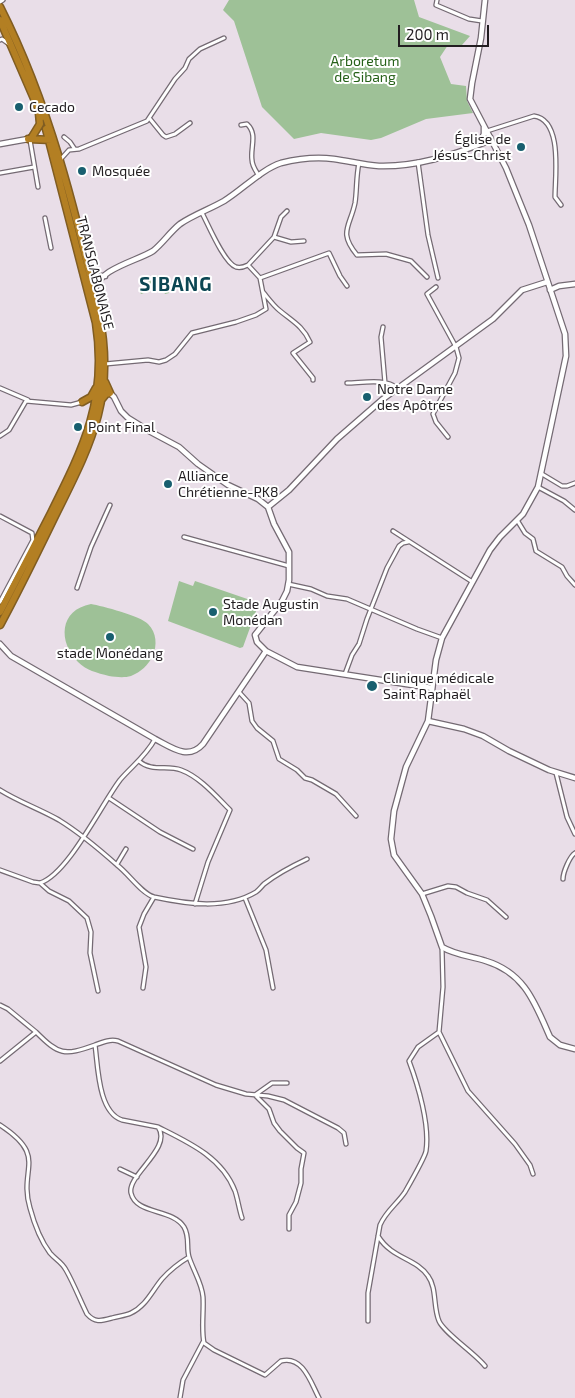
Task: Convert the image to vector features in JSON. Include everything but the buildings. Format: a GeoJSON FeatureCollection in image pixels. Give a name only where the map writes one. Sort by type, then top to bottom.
{"type":"FeatureCollection","features":[{"type":"Feature","properties":{"kind":"highway","name":"TRANSGABONAISE"},"geometry":{"type":"LineString","coordinates":[[0,8],[30,72],[51,138],[53,156],[96,323],[102,400],[86,454],[1,620]]}},
{"type":"Feature","properties":{"kind":"highway","name":"TRANSGABONAISE"},"geometry":{"type":"LineString","coordinates":[[0,20],[60,161],[95,294],[103,334],[105,364],[93,417],[86,438],[76,462],[18,573],[1,620]]}},
{"type":"Feature","properties":{"kind":"highway"},"geometry":{"type":"LineString","coordinates":[[31,139],[40,124],[37,104]]}},
{"type":"Feature","properties":{"kind":"highway"},"geometry":{"type":"LineString","coordinates":[[31,139],[51,138]]}},
{"type":"Feature","properties":{"kind":"highway"},"geometry":{"type":"LineString","coordinates":[[31,139],[46,148],[53,156]]}},
{"type":"Feature","properties":{"kind":"highway"},"geometry":{"type":"LineString","coordinates":[[82,402],[91,396],[101,383],[110,393],[106,394],[102,400]]}},
{"type":"Feature","properties":{"kind":"highway"},"geometry":{"type":"LineString","coordinates":[[82,402],[90,405],[93,417]]}},
{"type":"Feature","properties":{"kind":"street"},"geometry":{"type":"LineString","coordinates":[[437,0],[436,5],[482,21]]}},
{"type":"Feature","properties":{"kind":"street"},"geometry":{"type":"LineString","coordinates":[[485,0],[481,41],[470,94],[471,101],[496,147],[524,210],[565,334],[566,356],[538,487],[528,507],[493,545],[442,638],[436,660],[428,721],[406,767],[396,803],[392,833],[394,854],[422,894],[442,947],[444,987],[439,1032],[468,1092],[515,1144],[530,1165],[533,1174]]}},
{"type":"Feature","properties":{"kind":"street"},"geometry":{"type":"LineString","coordinates":[[60,161],[65,153],[74,148],[79,149],[150,119],[175,79],[186,68],[189,59],[200,49],[224,38]]}},
{"type":"Feature","properties":{"kind":"street"},"geometry":{"type":"LineString","coordinates":[[0,40],[2,39],[12,45]]}},
{"type":"Feature","properties":{"kind":"street"},"geometry":{"type":"LineString","coordinates":[[485,128],[534,116],[542,118],[549,124],[554,137],[556,198],[561,206]]}},
{"type":"Feature","properties":{"kind":"street"},"geometry":{"type":"LineString","coordinates":[[150,119],[165,136],[175,134],[190,123]]}},
{"type":"Feature","properties":{"kind":"street"},"geometry":{"type":"LineString","coordinates":[[241,124],[247,124],[252,133],[252,158],[259,176]]}},
{"type":"Feature","properties":{"kind":"street"},"geometry":{"type":"LineString","coordinates":[[482,142],[485,128]]}},
{"type":"Feature","properties":{"kind":"street"},"geometry":{"type":"LineString","coordinates":[[64,137],[74,148]]}},
{"type":"Feature","properties":{"kind":"street"},"geometry":{"type":"LineString","coordinates":[[95,294],[97,283],[105,276],[153,250],[178,226],[238,192],[259,176],[281,163],[306,159],[334,159],[359,164],[385,166],[418,162],[454,154],[475,146],[482,142],[485,137],[490,137]]}},
{"type":"Feature","properties":{"kind":"street"},"geometry":{"type":"LineString","coordinates":[[0,144],[31,139],[38,187]]}},
{"type":"Feature","properties":{"kind":"street"},"geometry":{"type":"LineString","coordinates":[[482,142],[496,147]]}},
{"type":"Feature","properties":{"kind":"street"},"geometry":{"type":"LineString","coordinates":[[418,162],[428,235],[438,278]]}},
{"type":"Feature","properties":{"kind":"street"},"geometry":{"type":"LineString","coordinates":[[359,164],[354,204],[346,227],[346,239],[350,247],[357,254],[386,254],[411,261],[427,277]]}},
{"type":"Feature","properties":{"kind":"street"},"geometry":{"type":"LineString","coordinates":[[0,173],[34,167]]}},
{"type":"Feature","properties":{"kind":"street"},"geometry":{"type":"LineString","coordinates":[[202,213],[218,245],[231,263],[235,267],[243,267],[248,265],[274,237],[281,217],[287,211]]}},
{"type":"Feature","properties":{"kind":"street"},"geometry":{"type":"LineString","coordinates":[[45,218],[51,248]]}},
{"type":"Feature","properties":{"kind":"street"},"geometry":{"type":"LineString","coordinates":[[274,237],[291,242],[304,242]]}},
{"type":"Feature","properties":{"kind":"street"},"geometry":{"type":"LineString","coordinates":[[260,278],[330,252],[340,276],[347,286]]}},
{"type":"Feature","properties":{"kind":"street"},"geometry":{"type":"LineString","coordinates":[[105,364],[148,360],[159,362],[166,360],[175,354],[192,333],[236,322],[256,315],[266,309],[260,278],[248,265]]}},
{"type":"Feature","properties":{"kind":"street"},"geometry":{"type":"LineString","coordinates":[[88,269],[95,276],[105,276]]}},
{"type":"Feature","properties":{"kind":"street"},"geometry":{"type":"LineString","coordinates":[[268,506],[289,490],[356,421],[397,388],[497,316],[522,290],[547,282]]}},
{"type":"Feature","properties":{"kind":"street"},"geometry":{"type":"LineString","coordinates":[[550,290],[559,286],[575,284]]}},
{"type":"Feature","properties":{"kind":"street"},"geometry":{"type":"LineString","coordinates":[[436,287],[427,294],[456,347],[459,362],[433,414],[436,422],[448,437]]}},
{"type":"Feature","properties":{"kind":"street"},"geometry":{"type":"LineString","coordinates":[[263,291],[277,308],[303,329],[306,334],[310,342],[293,354],[313,380]]}},
{"type":"Feature","properties":{"kind":"street"},"geometry":{"type":"LineString","coordinates":[[383,327],[381,337],[385,383]]}},
{"type":"Feature","properties":{"kind":"street"},"geometry":{"type":"LineString","coordinates":[[346,383],[385,383],[392,384],[397,388]]}},
{"type":"Feature","properties":{"kind":"street"},"geometry":{"type":"LineString","coordinates":[[0,388],[28,400],[71,405],[82,402]]}},
{"type":"Feature","properties":{"kind":"street"},"geometry":{"type":"LineString","coordinates":[[110,393],[128,418],[179,447],[198,464],[228,485],[268,506],[274,524],[289,552],[290,566],[286,594],[256,635],[257,642],[266,651],[297,667],[432,688]]}},
{"type":"Feature","properties":{"kind":"street"},"geometry":{"type":"LineString","coordinates":[[0,435],[9,430],[28,400]]}},
{"type":"Feature","properties":{"kind":"street"},"geometry":{"type":"LineString","coordinates":[[542,474],[565,487],[575,483]]}},
{"type":"Feature","properties":{"kind":"street"},"geometry":{"type":"LineString","coordinates":[[538,487],[575,510]]}},
{"type":"Feature","properties":{"kind":"street"},"geometry":{"type":"LineString","coordinates":[[77,588],[91,547],[110,506]]}},
{"type":"Feature","properties":{"kind":"street"},"geometry":{"type":"LineString","coordinates":[[0,516],[32,533],[34,542]]}},
{"type":"Feature","properties":{"kind":"street"},"geometry":{"type":"LineString","coordinates":[[517,520],[525,533],[533,539],[536,551],[562,566],[567,576],[575,585]]}},
{"type":"Feature","properties":{"kind":"street"},"geometry":{"type":"LineString","coordinates":[[393,532],[471,582]]}},
{"type":"Feature","properties":{"kind":"street"},"geometry":{"type":"LineString","coordinates":[[184,537],[290,566]]}},
{"type":"Feature","properties":{"kind":"street"},"geometry":{"type":"LineString","coordinates":[[345,674],[352,655],[359,644],[387,568],[398,546],[408,542]]}},
{"type":"Feature","properties":{"kind":"street"},"geometry":{"type":"LineString","coordinates":[[0,602],[18,573]]}},
{"type":"Feature","properties":{"kind":"street"},"geometry":{"type":"LineString","coordinates":[[288,584],[311,589],[327,596],[343,598],[442,638]]}},
{"type":"Feature","properties":{"kind":"street"},"geometry":{"type":"LineString","coordinates":[[0,644],[2,649],[11,656],[181,752],[196,751],[203,744],[266,651]]}},
{"type":"Feature","properties":{"kind":"street"},"geometry":{"type":"LineString","coordinates":[[239,692],[249,703],[252,720],[257,728],[273,741],[279,759],[297,770],[304,778],[312,780],[336,794],[356,816]]}},
{"type":"Feature","properties":{"kind":"street"},"geometry":{"type":"LineString","coordinates":[[428,721],[464,729],[484,736],[509,751],[556,773],[575,778]]}},
{"type":"Feature","properties":{"kind":"street"},"geometry":{"type":"LineString","coordinates":[[40,883],[54,875],[121,779],[147,753],[155,739]]}},
{"type":"Feature","properties":{"kind":"street"},"geometry":{"type":"LineString","coordinates":[[139,761],[151,767],[180,769],[201,782],[230,810],[208,862],[195,904]]}},
{"type":"Feature","properties":{"kind":"street"},"geometry":{"type":"LineString","coordinates":[[556,773],[567,817],[575,834]]}},
{"type":"Feature","properties":{"kind":"street"},"geometry":{"type":"LineString","coordinates":[[0,790],[58,820],[83,836],[117,864],[149,896],[195,904],[216,904],[245,898],[289,868],[307,859]]}},
{"type":"Feature","properties":{"kind":"street"},"geometry":{"type":"LineString","coordinates":[[109,798],[160,832],[177,839],[192,849]]}},
{"type":"Feature","properties":{"kind":"street"},"geometry":{"type":"LineString","coordinates":[[117,864],[126,849]]}},
{"type":"Feature","properties":{"kind":"street"},"geometry":{"type":"LineString","coordinates":[[563,879],[565,870],[572,855],[575,853]]}},
{"type":"Feature","properties":{"kind":"street"},"geometry":{"type":"LineString","coordinates":[[0,870],[40,883],[49,891],[70,901],[87,918],[91,932],[90,953],[98,991]]}},
{"type":"Feature","properties":{"kind":"street"},"geometry":{"type":"LineString","coordinates":[[422,894],[442,887],[456,887],[487,900],[506,917]]}},
{"type":"Feature","properties":{"kind":"street"},"geometry":{"type":"LineString","coordinates":[[143,988],[146,967],[139,927],[154,897]]}},
{"type":"Feature","properties":{"kind":"street"},"geometry":{"type":"LineString","coordinates":[[245,898],[266,950],[273,988]]}},
{"type":"Feature","properties":{"kind":"street"},"geometry":{"type":"LineString","coordinates":[[442,947],[497,965],[515,976],[531,994],[554,1042],[575,1049]]}},
{"type":"Feature","properties":{"kind":"street"},"geometry":{"type":"LineString","coordinates":[[0,1005],[8,1009],[36,1032],[47,1044],[60,1051],[78,1050],[110,1040],[122,1042],[216,1085],[246,1094],[284,1100],[338,1128],[344,1133],[346,1144]]}},
{"type":"Feature","properties":{"kind":"street"},"geometry":{"type":"LineString","coordinates":[[0,1061],[36,1032]]}},
{"type":"Feature","properties":{"kind":"street"},"geometry":{"type":"LineString","coordinates":[[368,1322],[368,1293],[383,1218],[405,1192],[425,1155],[426,1128],[418,1085],[409,1061],[418,1047],[439,1032]]}},
{"type":"Feature","properties":{"kind":"street"},"geometry":{"type":"LineString","coordinates":[[96,1045],[102,1096],[116,1119],[158,1127],[200,1149],[214,1161],[231,1183],[242,1218]]}},
{"type":"Feature","properties":{"kind":"street"},"geometry":{"type":"LineString","coordinates":[[255,1095],[272,1084],[287,1083]]}},
{"type":"Feature","properties":{"kind":"street"},"geometry":{"type":"LineString","coordinates":[[255,1095],[269,1109],[280,1131],[304,1153],[301,1183],[290,1215],[289,1228]]}},
{"type":"Feature","properties":{"kind":"street"},"geometry":{"type":"LineString","coordinates":[[0,1125],[16,1136],[27,1151],[30,1165],[28,1199],[33,1217],[50,1254],[63,1266],[91,1319],[96,1321],[103,1320],[130,1313],[137,1309],[143,1305],[166,1275],[189,1257]]}},
{"type":"Feature","properties":{"kind":"street"},"geometry":{"type":"LineString","coordinates":[[158,1127],[161,1131],[161,1137],[146,1167],[131,1185],[132,1196],[137,1203],[167,1214],[178,1221],[184,1228],[189,1242],[189,1257],[202,1291],[204,1341],[207,1346],[214,1350],[265,1374],[281,1361],[292,1361],[306,1372],[319,1398]]}},
{"type":"Feature","properties":{"kind":"street"},"geometry":{"type":"LineString","coordinates":[[120,1168],[136,1177]]}},
{"type":"Feature","properties":{"kind":"street"},"geometry":{"type":"LineString","coordinates":[[378,1236],[388,1250],[422,1269],[427,1274],[432,1283],[437,1316],[441,1325],[485,1366]]}},
{"type":"Feature","properties":{"kind":"street"},"geometry":{"type":"LineString","coordinates":[[180,1398],[183,1380],[204,1341]]}},
{"type":"Feature","properties":{"kind":"green space","name":"Arboretum de Sibang"},"geometry":{"type":"Polygon","coordinates":[[[229,0],[414,0],[419,17],[470,36],[462,45],[448,45],[440,57],[451,84],[466,86],[467,101],[473,113],[426,119],[381,138],[371,140],[321,133],[294,139],[262,107],[234,21],[223,10],[229,0]]]}},
{"type":"Feature","properties":{"kind":"green space"},"geometry":{"type":"Polygon","coordinates":[[[165,275],[169,293],[165,294],[161,286],[141,294],[139,290],[145,284],[147,278],[165,275]]]}},
{"type":"Feature","properties":{"kind":"green space","name":"Stade Augustin Monédan"},"geometry":{"type":"Polygon","coordinates":[[[179,581],[193,586],[195,581],[259,603],[243,647],[240,648],[168,621],[179,581]]]}},
{"type":"Feature","properties":{"kind":"green space"},"geometry":{"type":"Polygon","coordinates":[[[91,604],[130,615],[148,624],[153,631],[156,643],[153,656],[141,670],[128,677],[109,676],[96,672],[78,662],[67,645],[65,628],[73,613],[80,607],[91,604]]]}},
{"type":"Feature","properties":{"kind":"place","name":"Cecado"},"geometry":{"type":"Point","coordinates":[19,107]}},
{"type":"Feature","properties":{"kind":"place","name":"Église de Jésus-Christ"},"geometry":{"type":"Point","coordinates":[521,147]}},
{"type":"Feature","properties":{"kind":"place","name":"Mosquée"},"geometry":{"type":"Point","coordinates":[82,171]}},
{"type":"Feature","properties":{"kind":"place","name":"Notre Dame des Apôtres"},"geometry":{"type":"Point","coordinates":[367,397]}},
{"type":"Feature","properties":{"kind":"place","name":"Point Final"},"geometry":{"type":"Point","coordinates":[78,427]}},
{"type":"Feature","properties":{"kind":"place","name":"Alliance Chrétienne-PK8"},"geometry":{"type":"Point","coordinates":[168,484]}},
{"type":"Feature","properties":{"kind":"place","name":"Stade Augustin Monédan"},"geometry":{"type":"Point","coordinates":[213,612]}},
{"type":"Feature","properties":{"kind":"place","name":"stade Monédang"},"geometry":{"type":"Point","coordinates":[110,637]}},
{"type":"Feature","properties":{"kind":"place","name":"Clinique médicale Saint Raphaël"},"geometry":{"type":"Point","coordinates":[372,686]}},
{"type":"Feature","properties":{"kind":"district","name":"SIBANG"},"geometry":{"type":"Point","coordinates":[176,285]}}]}
